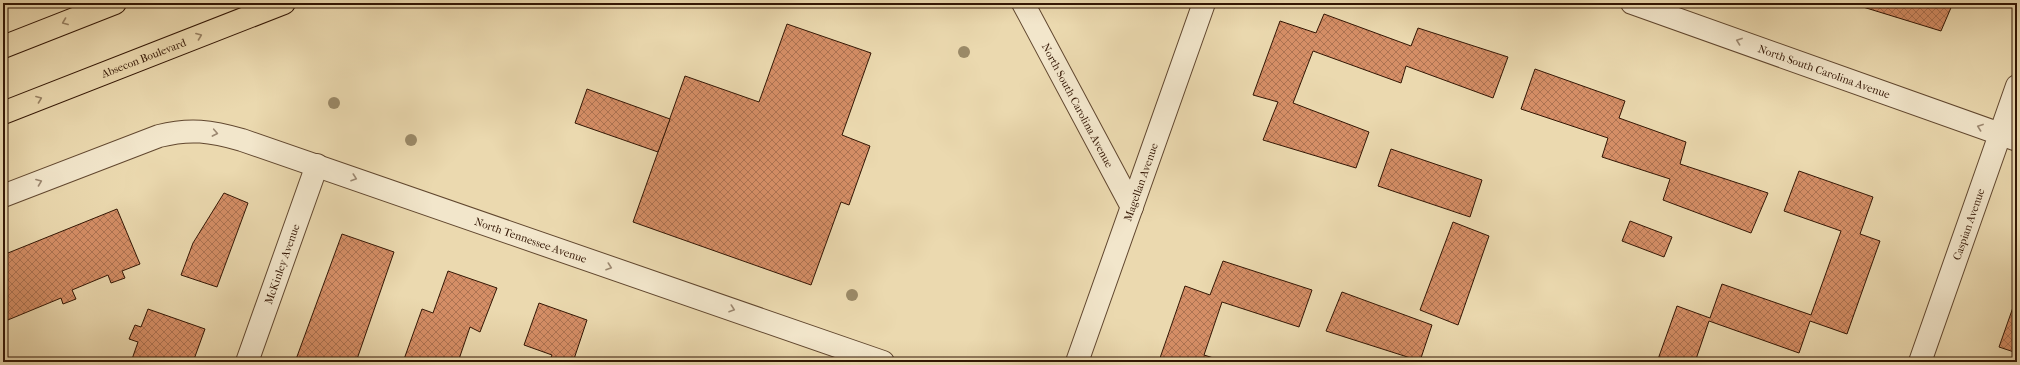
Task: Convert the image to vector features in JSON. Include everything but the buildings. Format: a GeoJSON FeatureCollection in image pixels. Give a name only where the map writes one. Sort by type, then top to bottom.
{"type":"FeatureCollection","features":[{"type":"Feature","properties":{"kind":"highway"},"geometry":{"type":"LineString","coordinates":[[3,47],[115,3]]}},
{"type":"Feature","properties":{"kind":"highway","name":"Absecon Boulevard"},"geometry":{"type":"LineString","coordinates":[[3,113],[284,3]]}},
{"type":"Feature","properties":{"kind":"street","name":"North South Carolina Avenue"},"geometry":{"type":"LineString","coordinates":[[1023,3],[1132,207]]}},
{"type":"Feature","properties":{"kind":"street","name":"Magellan Avenue"},"geometry":{"type":"LineString","coordinates":[[1078,362],[1204,3]]}},
{"type":"Feature","properties":{"kind":"street","name":"North South Carolina Avenue"},"geometry":{"type":"LineString","coordinates":[[1632,3],[2009,137]]}},
{"type":"Feature","properties":{"kind":"street","name":"Caspian Avenue"},"geometry":{"type":"LineString","coordinates":[[1920,362],[2009,137],[2017,86]]}},
{"type":"Feature","properties":{"kind":"street","name":"North Tennessee Avenue"},"geometry":{"type":"LineString","coordinates":[[3,196],[159,136],[176,131],[195,130],[215,132],[317,165],[883,362]]}},
{"type":"Feature","properties":{"kind":"street","name":"McKinley Avenue"},"geometry":{"type":"LineString","coordinates":[[247,362],[317,165]]}}]}
